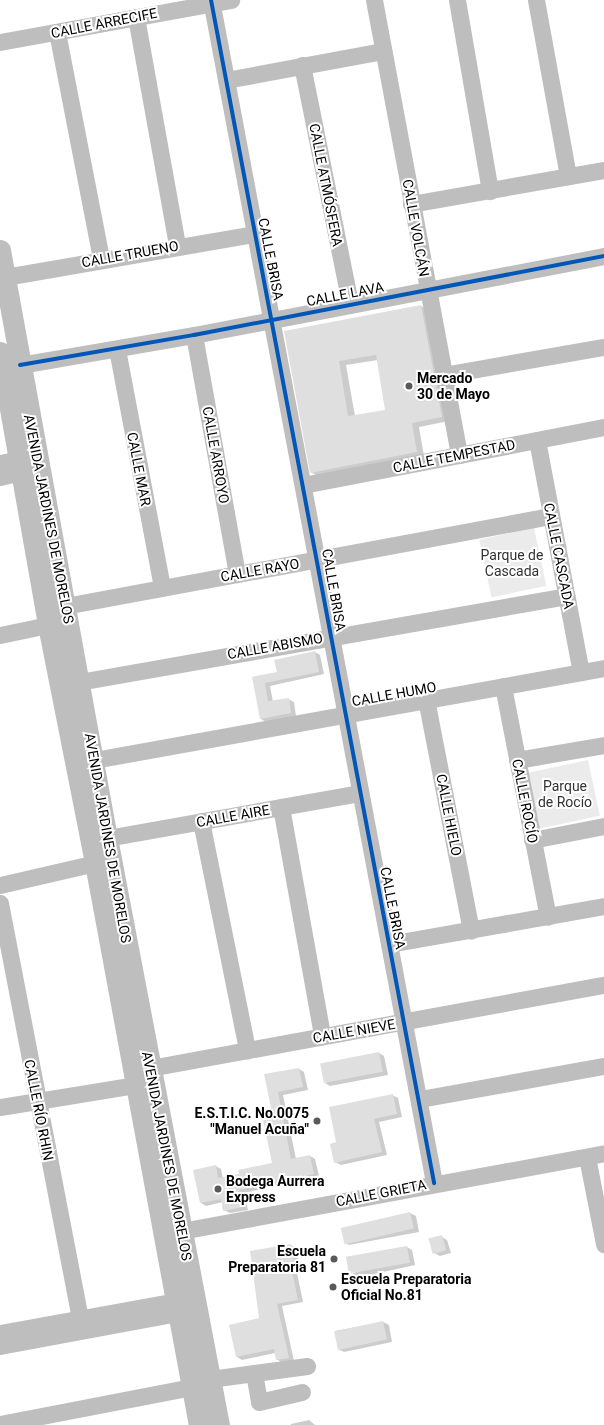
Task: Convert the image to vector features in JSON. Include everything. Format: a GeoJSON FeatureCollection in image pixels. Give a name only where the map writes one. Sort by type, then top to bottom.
{"type":"FeatureCollection","features":[{"type":"Feature","properties":{"kind":"main road","name":"AVENIDA JARDINES DE MORELOS"},"geometry":{"type":"LineString","coordinates":[[0,250],[65,606],[63,652],[92,799],[107,838],[150,1068],[158,1157],[177,1307],[201,1383],[219,1425]]}},
{"type":"Feature","properties":{"kind":"main road","name":"AVENIDA JARDINES DE MORELOS"},"geometry":{"type":"LineString","coordinates":[[0,352],[14,465],[48,625],[79,682],[94,760],[92,799],[95,863],[136,1085],[181,1231],[201,1383],[199,1425]]}},
{"type":"Feature","properties":{"kind":"street","name":"CALLE ARRECIFE"},"geometry":{"type":"LineString","coordinates":[[0,42],[211,2],[232,0]]}},
{"type":"Feature","properties":{"kind":"street","name":"CALLE VOLCÁN"},"geometry":{"type":"LineString","coordinates":[[374,0],[459,455]]}},
{"type":"Feature","properties":{"kind":"street"},"geometry":{"type":"LineString","coordinates":[[457,0],[490,191]]}},
{"type":"Feature","properties":{"kind":"street"},"geometry":{"type":"LineString","coordinates":[[536,0],[568,176]]}},
{"type":"Feature","properties":{"kind":"street","name":"CALLE BRISA"},"geometry":{"type":"LineString","coordinates":[[211,2],[303,485],[359,793],[420,1099],[434,1183]]}},
{"type":"Feature","properties":{"kind":"street"},"geometry":{"type":"LineString","coordinates":[[136,17],[177,246]]}},
{"type":"Feature","properties":{"kind":"street"},"geometry":{"type":"LineString","coordinates":[[57,32],[100,259]]}},
{"type":"Feature","properties":{"kind":"street"},"geometry":{"type":"LineString","coordinates":[[226,80],[383,51]]}},
{"type":"Feature","properties":{"kind":"street","name":"CALLE ATMÓSFERA"},"geometry":{"type":"LineString","coordinates":[[302,65],[350,304]]}},
{"type":"Feature","properties":{"kind":"street"},"geometry":{"type":"LineString","coordinates":[[411,204],[604,170]]}},
{"type":"Feature","properties":{"kind":"street","name":"CALLE TRUENO"},"geometry":{"type":"LineString","coordinates":[[5,277],[100,259],[255,234]]}},
{"type":"Feature","properties":{"kind":"street","name":"CALLE LAVA"},"geometry":{"type":"LineString","coordinates":[[20,365],[194,335],[604,256]]}},
{"type":"Feature","properties":{"kind":"street","name":"CALLE ARROYO"},"geometry":{"type":"LineString","coordinates":[[194,335],[237,574]]}},
{"type":"Feature","properties":{"kind":"street"},"geometry":{"type":"LineString","coordinates":[[443,375],[604,347]]}},
{"type":"Feature","properties":{"kind":"street","name":"CALLE MAR"},"geometry":{"type":"LineString","coordinates":[[117,349],[162,588]]}},
{"type":"Feature","properties":{"kind":"street","name":"CALLE TEMPESTAD"},"geometry":{"type":"LineString","coordinates":[[303,485],[604,427]]}},
{"type":"Feature","properties":{"kind":"street","name":"CALLE CASCADA"},"geometry":{"type":"LineString","coordinates":[[537,440],[581,672]]}},
{"type":"Feature","properties":{"kind":"street"},"geometry":{"type":"LineString","coordinates":[[0,476],[14,465]]}},
{"type":"Feature","properties":{"kind":"street","name":"CALLE RAYO"},"geometry":{"type":"LineString","coordinates":[[65,606],[551,516]]}},
{"type":"Feature","properties":{"kind":"street","name":"CALLE ABISMO"},"geometry":{"type":"LineString","coordinates":[[79,682],[331,636],[566,596]]}},
{"type":"Feature","properties":{"kind":"street"},"geometry":{"type":"LineString","coordinates":[[0,635],[48,625]]}},
{"type":"Feature","properties":{"kind":"street","name":"CALLE HUMO"},"geometry":{"type":"LineString","coordinates":[[94,760],[344,713],[604,668]]}},
{"type":"Feature","properties":{"kind":"street","name":"CALLE ROCÍO"},"geometry":{"type":"LineString","coordinates":[[502,686],[548,917]]}},
{"type":"Feature","properties":{"kind":"street","name":"CALLE HIELO"},"geometry":{"type":"LineString","coordinates":[[426,699],[471,931]]}},
{"type":"Feature","properties":{"kind":"street"},"geometry":{"type":"LineString","coordinates":[[517,760],[604,745]]}},
{"type":"Feature","properties":{"kind":"street","name":"CALLE AIRE"},"geometry":{"type":"LineString","coordinates":[[107,838],[359,793]]}},
{"type":"Feature","properties":{"kind":"street"},"geometry":{"type":"LineString","coordinates":[[281,807],[322,1036]]}},
{"type":"Feature","properties":{"kind":"street"},"geometry":{"type":"LineString","coordinates":[[201,821],[247,1050]]}},
{"type":"Feature","properties":{"kind":"street"},"geometry":{"type":"LineString","coordinates":[[532,840],[604,826]]}},
{"type":"Feature","properties":{"kind":"street"},"geometry":{"type":"LineString","coordinates":[[0,885],[95,863]]}},
{"type":"Feature","properties":{"kind":"street","name":"CALLE RÍO RHIN"},"geometry":{"type":"LineString","coordinates":[[0,903],[37,1101],[80,1317]]}},
{"type":"Feature","properties":{"kind":"street"},"geometry":{"type":"LineString","coordinates":[[389,944],[471,931],[604,906]]}},
{"type":"Feature","properties":{"kind":"street","name":"CALLE NIEVE"},"geometry":{"type":"LineString","coordinates":[[150,1068],[604,985]]}},
{"type":"Feature","properties":{"kind":"street"},"geometry":{"type":"LineString","coordinates":[[420,1099],[604,1066]]}},
{"type":"Feature","properties":{"kind":"street"},"geometry":{"type":"LineString","coordinates":[[0,1107],[136,1085]]}},
{"type":"Feature","properties":{"kind":"street","name":"CALLE GRIETA"},"geometry":{"type":"LineString","coordinates":[[181,1231],[434,1183],[604,1154]]}},
{"type":"Feature","properties":{"kind":"street"},"geometry":{"type":"LineString","coordinates":[[587,1157],[604,1243]]}},
{"type":"Feature","properties":{"kind":"street"},"geometry":{"type":"LineString","coordinates":[[45,1330],[80,1317],[177,1307]]}},
{"type":"Feature","properties":{"kind":"street"},"geometry":{"type":"LineString","coordinates":[[0,1335],[45,1330],[177,1307]]}},
{"type":"Feature","properties":{"kind":"street"},"geometry":{"type":"LineString","coordinates":[[0,1424],[201,1383],[254,1373],[307,1366]]}},
{"type":"Feature","properties":{"kind":"street"},"geometry":{"type":"LineString","coordinates":[[254,1373],[259,1402],[302,1392]]}},
{"type":"Feature","properties":{"kind":"green space","name":"Parque de Cascada"},"geometry":{"type":"Polygon","coordinates":[[[534,528],[546,586],[491,597],[479,540],[534,528]]]}},
{"type":"Feature","properties":{"kind":"green space","name":"Parque de Rocío"},"geometry":{"type":"Polygon","coordinates":[[[588,760],[600,816],[535,829],[523,774],[588,760]]]}},
{"type":"Feature","properties":{"kind":"building","name":"Mercado 30 de Mayo"},"geometry":{"type":"Polygon","coordinates":[[[421,305],[442,417],[412,423],[417,452],[310,473],[284,331],[421,305]],[[376,355],[339,361],[348,416],[385,410],[376,355]]]}},
{"type":"Feature","properties":{"kind":"building"},"geometry":{"type":"Polygon","coordinates":[[[315,651],[319,672],[265,683],[268,701],[289,698],[291,713],[260,719],[252,677],[277,672],[274,660],[315,651]]]}},
{"type":"Feature","properties":{"kind":"building"},"geometry":{"type":"Polygon","coordinates":[[[379,1052],[383,1072],[324,1083],[320,1063],[379,1052]]]}},
{"type":"Feature","properties":{"kind":"building"},"geometry":{"type":"Polygon","coordinates":[[[299,1068],[303,1087],[278,1092],[291,1159],[310,1155],[314,1174],[239,1190],[243,1207],[223,1211],[221,1199],[200,1203],[193,1170],[216,1165],[218,1178],[239,1174],[238,1170],[272,1163],[261,1110],[271,1108],[264,1074],[299,1068]]]}},
{"type":"Feature","properties":{"kind":"building"},"geometry":{"type":"Polygon","coordinates":[[[393,1094],[397,1114],[374,1119],[382,1152],[334,1163],[330,1144],[336,1142],[329,1107],[393,1094]]]}},
{"type":"Feature","properties":{"kind":"building"},"geometry":{"type":"Polygon","coordinates":[[[410,1212],[414,1229],[345,1245],[341,1228],[410,1212]]]}},
{"type":"Feature","properties":{"kind":"building"},"geometry":{"type":"Polygon","coordinates":[[[442,1235],[446,1250],[433,1254],[428,1239],[442,1235]]]}},
{"type":"Feature","properties":{"kind":"building"},"geometry":{"type":"Polygon","coordinates":[[[291,1244],[295,1265],[291,1266],[298,1300],[277,1304],[289,1358],[276,1360],[274,1349],[236,1357],[229,1325],[259,1318],[250,1251],[291,1244]]]}},
{"type":"Feature","properties":{"kind":"building"},"geometry":{"type":"Polygon","coordinates":[[[407,1246],[410,1263],[349,1274],[346,1257],[407,1246]]]}},
{"type":"Feature","properties":{"kind":"building"},"geometry":{"type":"Polygon","coordinates":[[[383,1321],[387,1340],[338,1350],[334,1331],[383,1321]]]}},
{"type":"Feature","properties":{"kind":"cycle path"},"geometry":{"type":"LineString","coordinates":[[211,0],[434,1183]]}},
{"type":"Feature","properties":{"kind":"cycle path"},"geometry":{"type":"LineString","coordinates":[[20,365],[194,335],[604,256]]}},
{"type":"Feature","properties":{"kind":"place","name":"Mercado 30 de Mayo"},"geometry":{"type":"Point","coordinates":[409,386]}},
{"type":"Feature","properties":{"kind":"place","name":"E.S.T.I.C. No.0075 \"Manuel Acuña\""},"geometry":{"type":"Point","coordinates":[317,1121]}},
{"type":"Feature","properties":{"kind":"place","name":"Bodega Aurrera Express"},"geometry":{"type":"Point","coordinates":[218,1189]}},
{"type":"Feature","properties":{"kind":"place","name":"Escuela Preparatoria 81"},"geometry":{"type":"Point","coordinates":[334,1259]}},
{"type":"Feature","properties":{"kind":"place","name":"Escuela Preparatoria Oficial No.81"},"geometry":{"type":"Point","coordinates":[333,1287]}}]}
